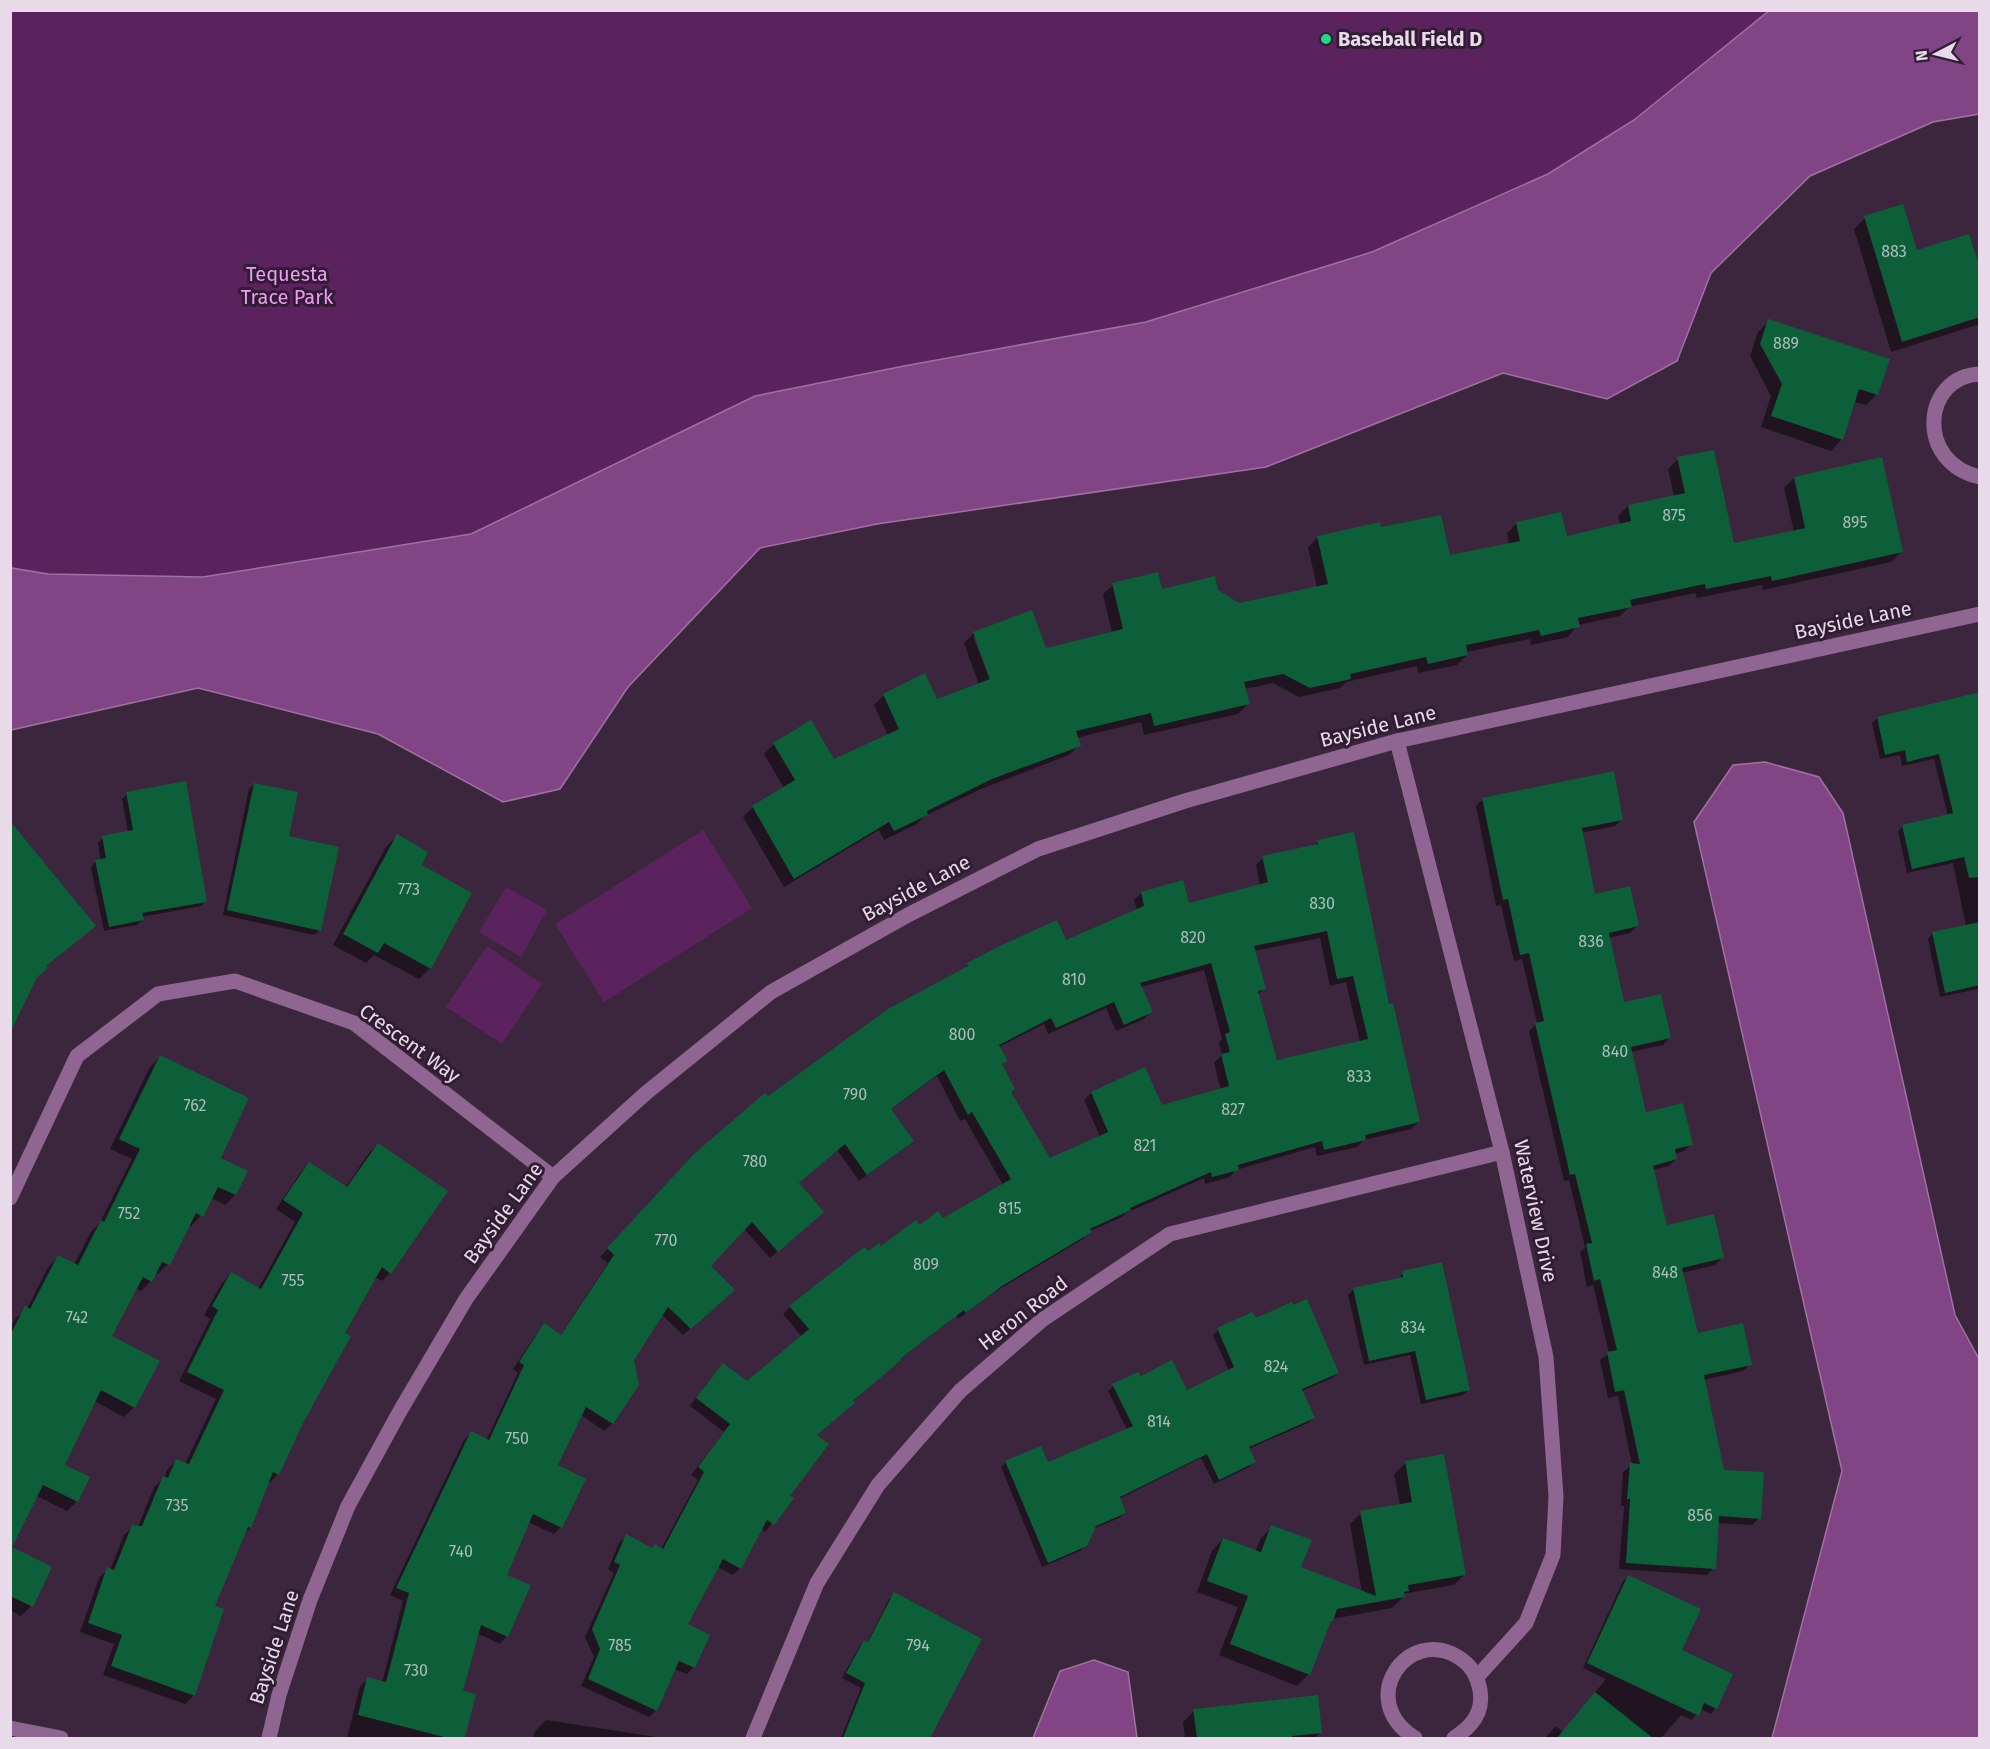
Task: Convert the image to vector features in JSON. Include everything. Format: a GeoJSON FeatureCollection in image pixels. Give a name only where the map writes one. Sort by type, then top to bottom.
{"type":"FeatureCollection","features":[{"type":"Feature","properties":{"kind":"street"},"geometry":{"type":"LineString","coordinates":[[1980,374],[1972,374],[1954,383],[1940,398],[1934,417],[1935,438],[1944,456],[1959,470],[1980,477]]}},
{"type":"Feature","properties":{"kind":"street","name":"Bayside Lane"},"geometry":{"type":"LineString","coordinates":[[269,1738],[279,1695],[310,1600],[348,1506],[400,1411],[466,1299],[553,1177],[646,1093],[771,992],[908,915],[1038,849],[1185,801],[1397,741],[1980,614]]}},
{"type":"Feature","properties":{"kind":"street","name":"Waterview Drive"},"geometry":{"type":"LineString","coordinates":[[1397,741],[1502,1152],[1546,1357],[1556,1496],[1554,1555],[1526,1623],[1477,1677]]}},
{"type":"Feature","properties":{"kind":"street","name":"Crescent Way"},"geometry":{"type":"LineString","coordinates":[[10,1198],[77,1056],[158,994],[235,981],[354,1023],[553,1177]]}},
{"type":"Feature","properties":{"kind":"street","name":"Heron Road"},"geometry":{"type":"LineString","coordinates":[[753,1738],[817,1583],[878,1485],[960,1391],[1041,1320],[1170,1234],[1502,1152]]}},
{"type":"Feature","properties":{"kind":"street"},"geometry":{"type":"LineString","coordinates":[[1416,1738],[1402,1730],[1392,1715],[1388,1697],[1391,1679],[1400,1664],[1416,1653],[1433,1649],[1451,1653],[1467,1662],[1477,1677],[1481,1695],[1478,1713],[1468,1729],[1454,1738]]}},
{"type":"Feature","properties":{"kind":"street"},"geometry":{"type":"LineString","coordinates":[[10,1728],[62,1738]]}},
{"type":"Feature","properties":{"kind":"green space","name":"Tequesta Trace Park"},"geometry":{"type":"Polygon","coordinates":[[[11,11],[1770,11],[1634,120],[1548,174],[1372,252],[1146,322],[755,396],[471,534],[203,577],[48,574],[11,568],[11,11]]]}},
{"type":"Feature","properties":{"kind":"green space"},"geometry":{"type":"Polygon","coordinates":[[[703,830],[752,908],[604,1002],[555,924],[703,830]]]}},
{"type":"Feature","properties":{"kind":"green space"},"geometry":{"type":"Polygon","coordinates":[[[506,887],[547,910],[521,957],[479,932],[506,887]]]}},
{"type":"Feature","properties":{"kind":"green space"},"geometry":{"type":"Polygon","coordinates":[[[487,946],[542,984],[502,1044],[446,1007],[487,946]]]}},
{"type":"Feature","properties":{"kind":"shaded area"},"geometry":{"type":"Polygon","coordinates":[[[1770,10],[1979,11],[1979,114],[1933,122],[1810,176],[1711,273],[1677,361],[1607,399],[1503,373],[1266,467],[877,524],[760,548],[628,687],[560,789],[503,802],[378,734],[198,688],[11,730],[11,568],[48,574],[203,577],[471,534],[755,396],[1146,322],[1372,252],[1548,174],[1634,120],[1770,10]]]}},
{"type":"Feature","properties":{"kind":"shaded area"},"geometry":{"type":"Polygon","coordinates":[[[1765,762],[1819,777],[1843,813],[1955,1315],[1979,1359],[1979,1738],[1772,1738],[1842,1471],[1694,822],[1733,765],[1765,762]]]}},
{"type":"Feature","properties":{"kind":"shaded area"},"geometry":{"type":"Polygon","coordinates":[[[1094,1660],[1128,1672],[1137,1738],[1033,1738],[1060,1671],[1094,1660]]]}},
{"type":"Feature","properties":{"kind":"building"},"geometry":{"type":"Polygon","coordinates":[[[1903,204],[1917,250],[1969,234],[1980,268],[1980,317],[1902,342],[1864,216],[1903,204]]]}},
{"type":"Feature","properties":{"kind":"building"},"geometry":{"type":"Polygon","coordinates":[[[1768,319],[1890,359],[1878,395],[1859,389],[1843,440],[1771,416],[1782,384],[1760,344],[1768,319]]]}},
{"type":"Feature","properties":{"kind":"building"},"geometry":{"type":"Polygon","coordinates":[[[1714,450],[1734,543],[1805,528],[1794,477],[1882,457],[1903,552],[1772,581],[1771,576],[1706,589],[1705,584],[1630,600],[1632,607],[1578,618],[1580,627],[1541,636],[1539,630],[1466,645],[1468,655],[1428,664],[1426,657],[1350,674],[1351,679],[1310,688],[1283,674],[1244,682],[1250,704],[1154,726],[1151,713],[1076,731],[1081,746],[992,779],[927,811],[928,815],[894,831],[889,822],[794,879],[752,806],[795,780],[773,743],[811,720],[834,759],[899,729],[883,694],[925,673],[937,699],[990,679],[973,632],[1032,610],[1046,648],[1123,629],[1112,583],[1158,572],[1162,589],[1215,576],[1218,590],[1239,603],[1328,584],[1317,536],[1380,522],[1381,527],[1441,515],[1450,555],[1520,541],[1516,522],[1561,512],[1567,536],[1631,521],[1628,505],[1685,493],[1677,457],[1714,450]]]}},
{"type":"Feature","properties":{"kind":"building"},"geometry":{"type":"Polygon","coordinates":[[[1980,692],[1980,877],[1969,878],[1964,857],[1912,869],[1902,825],[1953,813],[1939,754],[1907,762],[1905,750],[1885,755],[1877,717],[1980,692]]]}},
{"type":"Feature","properties":{"kind":"building"},"geometry":{"type":"Polygon","coordinates":[[[1614,771],[1623,820],[1582,828],[1595,894],[1630,886],[1639,926],[1609,933],[1624,1002],[1661,994],[1671,1038],[1631,1047],[1646,1112],[1683,1103],[1693,1145],[1675,1149],[1677,1159],[1653,1166],[1667,1225],[1714,1214],[1724,1258],[1682,1268],[1698,1333],[1743,1323],[1752,1365],[1704,1375],[1724,1470],[1764,1472],[1761,1519],[1719,1516],[1716,1569],[1626,1563],[1630,1463],[1640,1464],[1624,1390],[1615,1392],[1607,1352],[1617,1350],[1600,1279],[1594,1281],[1586,1244],[1592,1243],[1575,1174],[1570,1175],[1535,1023],[1544,1021],[1529,953],[1520,955],[1508,899],[1503,900],[1482,798],[1614,771]]]}},
{"type":"Feature","properties":{"kind":"building"},"geometry":{"type":"Polygon","coordinates":[[[186,781],[207,902],[142,913],[144,920],[109,927],[95,860],[106,858],[102,836],[133,830],[126,792],[186,781]]]}},
{"type":"Feature","properties":{"kind":"building"},"geometry":{"type":"Polygon","coordinates":[[[254,783],[298,792],[289,836],[339,847],[321,931],[227,910],[254,783]]]}},
{"type":"Feature","properties":{"kind":"building"},"geometry":{"type":"Polygon","coordinates":[[[10,821],[96,926],[46,966],[48,968],[37,977],[10,1033],[10,821]]]}},
{"type":"Feature","properties":{"kind":"building"},"geometry":{"type":"Polygon","coordinates":[[[1354,832],[1389,1004],[1393,1003],[1420,1122],[1365,1135],[1366,1140],[1324,1150],[1322,1141],[1238,1165],[1239,1170],[1212,1177],[1211,1172],[1130,1208],[1131,1210],[1090,1229],[1092,1232],[1002,1286],[966,1313],[964,1310],[900,1359],[853,1401],[855,1403],[817,1435],[829,1444],[790,1496],[794,1498],[774,1525],[767,1520],[741,1569],[723,1559],[688,1624],[710,1635],[695,1668],[679,1661],[657,1711],[588,1679],[600,1649],[592,1629],[620,1565],[614,1562],[626,1534],[652,1548],[655,1544],[663,1549],[704,1472],[698,1467],[730,1424],[696,1398],[723,1363],[747,1381],[809,1329],[789,1306],[864,1247],[868,1251],[879,1243],[881,1246],[916,1220],[920,1225],[938,1211],[943,1218],[1011,1179],[972,1112],[968,1115],[944,1070],[891,1109],[914,1141],[867,1175],[845,1144],[799,1183],[824,1212],[778,1252],[752,1222],[711,1266],[735,1290],[691,1329],[668,1307],[634,1360],[639,1385],[613,1424],[586,1407],[558,1465],[586,1479],[562,1528],[533,1514],[507,1575],[531,1585],[508,1637],[481,1625],[463,1691],[476,1694],[465,1738],[448,1738],[358,1715],[367,1677],[386,1682],[409,1593],[396,1588],[471,1431],[489,1440],[524,1365],[519,1362],[544,1323],[561,1335],[614,1255],[607,1248],[694,1154],[765,1093],[768,1096],[888,1009],[1004,944],[1057,920],[1066,940],[1144,906],[1141,892],[1183,880],[1189,903],[1268,882],[1262,856],[1318,844],[1317,840],[1354,832]],[[1327,931],[1254,946],[1266,989],[1258,991],[1277,1060],[1368,1039],[1353,976],[1337,979],[1327,931]],[[1211,963],[1140,983],[1153,1012],[1124,1025],[1114,1002],[1056,1028],[1051,1018],[999,1045],[1008,1061],[1002,1064],[1015,1089],[1011,1092],[1050,1158],[1108,1132],[1091,1092],[1145,1067],[1162,1105],[1229,1086],[1221,1054],[1230,1052],[1225,1034],[1230,1032],[1211,963]]]}},
{"type":"Feature","properties":{"kind":"building"},"geometry":{"type":"Polygon","coordinates":[[[397,834],[428,852],[422,865],[472,893],[431,969],[384,943],[378,953],[343,934],[397,834]]]}},
{"type":"Feature","properties":{"kind":"building"},"geometry":{"type":"Polygon","coordinates":[[[1980,922],[1980,985],[1945,993],[1932,932],[1980,922]]]}},
{"type":"Feature","properties":{"kind":"building"},"geometry":{"type":"Polygon","coordinates":[[[160,1055],[249,1098],[221,1158],[248,1171],[236,1195],[218,1187],[203,1217],[196,1213],[170,1265],[162,1262],[152,1282],[143,1277],[112,1336],[160,1361],[135,1408],[101,1390],[65,1465],[90,1477],[78,1502],[43,1485],[12,1547],[52,1567],[33,1607],[10,1596],[10,1335],[25,1306],[30,1309],[58,1255],[78,1265],[101,1220],[104,1222],[140,1149],[119,1139],[160,1055]]]}},
{"type":"Feature","properties":{"kind":"building"},"geometry":{"type":"Polygon","coordinates":[[[378,1143],[448,1191],[391,1274],[382,1267],[345,1333],[351,1336],[303,1423],[279,1475],[273,1472],[251,1528],[248,1527],[215,1606],[224,1609],[195,1696],[111,1666],[122,1635],[88,1623],[107,1567],[114,1570],[132,1525],[142,1526],[163,1476],[168,1478],[176,1459],[189,1464],[224,1390],[187,1372],[218,1310],[212,1306],[231,1272],[261,1289],[303,1213],[283,1200],[309,1162],[347,1187],[378,1143]]]}},
{"type":"Feature","properties":{"kind":"building"},"geometry":{"type":"Polygon","coordinates":[[[1442,1262],[1470,1390],[1426,1400],[1415,1351],[1369,1361],[1353,1288],[1403,1277],[1402,1271],[1442,1262]]]}},
{"type":"Feature","properties":{"kind":"building"},"geometry":{"type":"Polygon","coordinates":[[[1307,1299],[1339,1373],[1302,1389],[1315,1418],[1249,1447],[1256,1462],[1219,1480],[1207,1454],[1120,1497],[1126,1513],[1096,1526],[1087,1546],[1048,1563],[1005,1461],[1041,1446],[1048,1462],[1133,1426],[1112,1384],[1138,1372],[1141,1376],[1172,1360],[1187,1390],[1234,1367],[1217,1328],[1252,1312],[1256,1318],[1292,1302],[1293,1305],[1307,1299]]]}},
{"type":"Feature","properties":{"kind":"building"},"geometry":{"type":"Polygon","coordinates":[[[1444,1454],[1466,1575],[1408,1585],[1409,1591],[1404,1592],[1405,1597],[1337,1609],[1310,1675],[1230,1644],[1248,1596],[1207,1581],[1223,1538],[1261,1552],[1271,1525],[1312,1540],[1301,1567],[1376,1596],[1360,1511],[1412,1502],[1405,1461],[1444,1454]]]}},
{"type":"Feature","properties":{"kind":"building"},"geometry":{"type":"Polygon","coordinates":[[[1628,1575],[1701,1609],[1682,1650],[1733,1674],[1717,1709],[1704,1703],[1699,1716],[1587,1663],[1628,1575]]]}},
{"type":"Feature","properties":{"kind":"building"},"geometry":{"type":"Polygon","coordinates":[[[894,1592],[982,1639],[930,1738],[843,1738],[865,1683],[846,1673],[864,1640],[868,1642],[894,1592]]]}},
{"type":"Feature","properties":{"kind":"building"},"geometry":{"type":"Polygon","coordinates":[[[1595,1692],[1653,1738],[1557,1738],[1595,1692]]]}},
{"type":"Feature","properties":{"kind":"building"},"geometry":{"type":"Polygon","coordinates":[[[1318,1695],[1322,1733],[1292,1736],[1292,1738],[1197,1738],[1193,1709],[1318,1695]]]}},
{"type":"Feature","properties":{"kind":"place","name":"Baseball Field D"},"geometry":{"type":"Point","coordinates":[1326,39]}}]}
